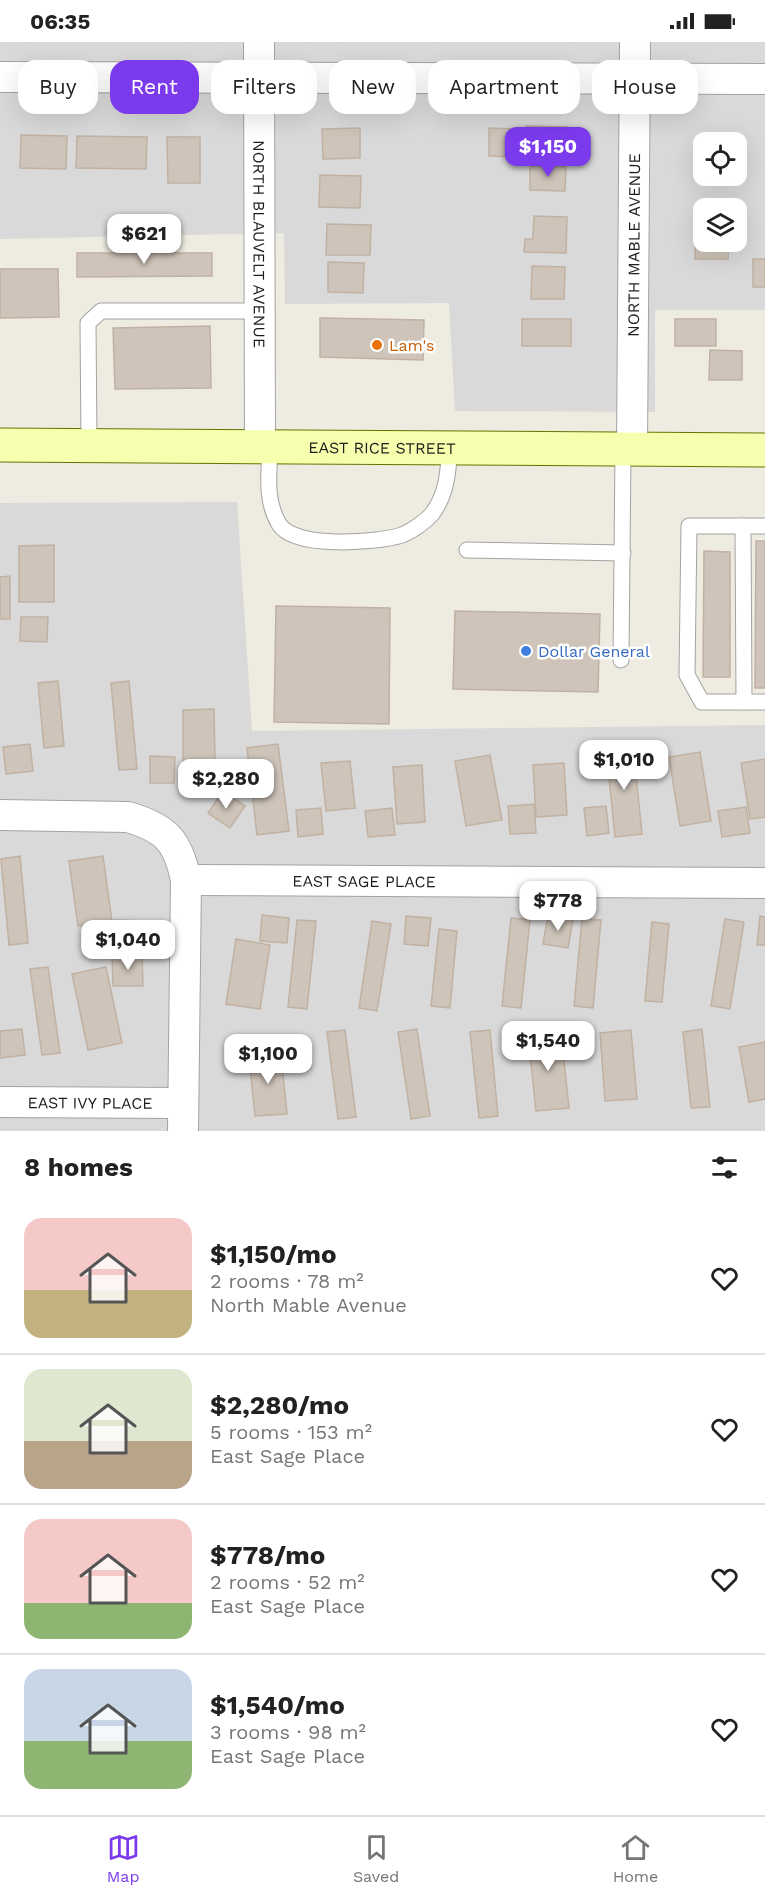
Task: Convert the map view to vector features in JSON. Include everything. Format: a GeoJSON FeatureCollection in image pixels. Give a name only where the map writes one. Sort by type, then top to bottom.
{"type":"FeatureCollection","features":[{"type":"Feature","properties":{"kind":"main road","name":"EAST RICE STREET"},"geometry":{"type":"LineString","coordinates":[[0,445],[765,450]]}},
{"type":"Feature","properties":{"kind":"street","name":"NORTH BLAUVELT AVENUE"},"geometry":{"type":"LineString","coordinates":[[259,42],[260,60]]}},
{"type":"Feature","properties":{"kind":"street","name":"NORTH MABLE AVENUE"},"geometry":{"type":"LineString","coordinates":[[635,42],[635,60]]}},
{"type":"Feature","properties":{"kind":"street"},"geometry":{"type":"LineString","coordinates":[[0,77],[211,78]]}},
{"type":"Feature","properties":{"kind":"street"},"geometry":{"type":"LineString","coordinates":[[317,78],[592,79]]}},
{"type":"Feature","properties":{"kind":"street"},"geometry":{"type":"LineString","coordinates":[[698,79],[765,79]]}},
{"type":"Feature","properties":{"kind":"street","name":"NORTH BLAUVELT AVENUE"},"geometry":{"type":"LineString","coordinates":[[260,114],[260,311],[265,448]]}},
{"type":"Feature","properties":{"kind":"street","name":"NORTH MABLE AVENUE"},"geometry":{"type":"LineString","coordinates":[[628,449],[634,114]]}},
{"type":"Feature","properties":{"kind":"street"},"geometry":{"type":"LineString","coordinates":[[0,815],[128,817],[144,822],[167,835],[180,854],[186,880],[182,1117]]}},
{"type":"Feature","properties":{"kind":"street","name":"EAST SAGE PLACE"},"geometry":{"type":"LineString","coordinates":[[186,880],[765,884]]}},
{"type":"Feature","properties":{"kind":"street","name":"EAST IVY PLACE"},"geometry":{"type":"LineString","coordinates":[[0,1102],[182,1117]]}},
{"type":"Feature","properties":{"kind":"lane"},"geometry":{"type":"LineString","coordinates":[[89,445],[88,323],[100,311],[260,311]]}},
{"type":"Feature","properties":{"kind":"lane"},"geometry":{"type":"LineString","coordinates":[[265,448],[272,510],[280,526],[290,535],[308,540],[380,540],[404,534],[420,524],[431,515],[446,488],[450,448]]}},
{"type":"Feature","properties":{"kind":"lane"},"geometry":{"type":"LineString","coordinates":[[621,660],[628,449]]}},
{"type":"Feature","properties":{"kind":"lane"},"geometry":{"type":"LineString","coordinates":[[765,526],[689,526],[687,675],[702,702],[765,702]]}},
{"type":"Feature","properties":{"kind":"lane"},"geometry":{"type":"LineString","coordinates":[[743,526],[744,702]]}},
{"type":"Feature","properties":{"kind":"lane"},"geometry":{"type":"LineString","coordinates":[[467,550],[623,553]]}},
{"type":"Feature","properties":{"kind":"shaded area"},"geometry":{"type":"Polygon","coordinates":[[[0,42],[765,42],[765,310],[655,310],[655,412],[455,411],[449,303],[285,304],[284,233],[0,239],[0,42]]]}},
{"type":"Feature","properties":{"kind":"shaded area"},"geometry":{"type":"Polygon","coordinates":[[[237,502],[252,731],[765,725],[765,1131],[0,1131],[0,503],[237,502]]]}},
{"type":"Feature","properties":{"kind":"building"},"geometry":{"type":"Polygon","coordinates":[[[526,126],[568,127],[567,160],[525,159],[526,126]]]}},
{"type":"Feature","properties":{"kind":"building"},"geometry":{"type":"Polygon","coordinates":[[[360,128],[360,158],[323,159],[322,129],[360,128]]]}},
{"type":"Feature","properties":{"kind":"building"},"geometry":{"type":"Polygon","coordinates":[[[489,128],[518,129],[517,157],[489,156],[489,128]]]}},
{"type":"Feature","properties":{"kind":"building"},"geometry":{"type":"Polygon","coordinates":[[[21,135],[67,136],[66,169],[20,168],[21,135]]]}},
{"type":"Feature","properties":{"kind":"building"},"geometry":{"type":"Polygon","coordinates":[[[77,136],[147,137],[146,169],[76,168],[77,136]]]}},
{"type":"Feature","properties":{"kind":"building"},"geometry":{"type":"Polygon","coordinates":[[[167,137],[200,137],[200,183],[168,183],[167,137]]]}},
{"type":"Feature","properties":{"kind":"building"},"geometry":{"type":"Polygon","coordinates":[[[530,166],[566,167],[565,191],[530,190],[530,166]]]}},
{"type":"Feature","properties":{"kind":"building"},"geometry":{"type":"Polygon","coordinates":[[[320,175],[361,176],[360,208],[319,207],[320,175]]]}},
{"type":"Feature","properties":{"kind":"building"},"geometry":{"type":"Polygon","coordinates":[[[534,216],[567,217],[566,253],[524,252],[525,239],[533,239],[534,216]]]}},
{"type":"Feature","properties":{"kind":"building"},"geometry":{"type":"Polygon","coordinates":[[[327,224],[371,225],[370,255],[326,255],[327,224]]]}},
{"type":"Feature","properties":{"kind":"building"},"geometry":{"type":"Polygon","coordinates":[[[695,252],[728,252],[728,259],[695,259],[695,252]]]}},
{"type":"Feature","properties":{"kind":"building"},"geometry":{"type":"Polygon","coordinates":[[[77,253],[212,253],[212,276],[77,277],[77,253]]]}},
{"type":"Feature","properties":{"kind":"building"},"geometry":{"type":"Polygon","coordinates":[[[753,259],[765,259],[765,287],[753,287],[753,259]]]}},
{"type":"Feature","properties":{"kind":"building"},"geometry":{"type":"Polygon","coordinates":[[[328,262],[364,263],[363,293],[328,292],[328,262]]]}},
{"type":"Feature","properties":{"kind":"building"},"geometry":{"type":"Polygon","coordinates":[[[532,266],[565,267],[564,299],[531,299],[532,266]]]}},
{"type":"Feature","properties":{"kind":"building"},"geometry":{"type":"Polygon","coordinates":[[[0,269],[58,269],[59,317],[0,318],[0,269]]]}},
{"type":"Feature","properties":{"kind":"building"},"geometry":{"type":"Polygon","coordinates":[[[320,318],[424,320],[423,360],[320,357],[320,318]]]}},
{"type":"Feature","properties":{"kind":"building"},"geometry":{"type":"Polygon","coordinates":[[[522,319],[571,319],[571,346],[522,346],[522,319]]]}},
{"type":"Feature","properties":{"kind":"building"},"geometry":{"type":"Polygon","coordinates":[[[675,319],[716,319],[716,346],[675,346],[675,319]]]}},
{"type":"Feature","properties":{"kind":"building"},"geometry":{"type":"Polygon","coordinates":[[[210,326],[211,388],[115,389],[113,328],[210,326]]]}},
{"type":"Feature","properties":{"kind":"building"},"geometry":{"type":"Polygon","coordinates":[[[710,350],[742,351],[742,380],[709,380],[710,350]]]}},
{"type":"Feature","properties":{"kind":"building"},"geometry":{"type":"Polygon","coordinates":[[[756,541],[765,541],[765,688],[755,688],[756,541]]]}},
{"type":"Feature","properties":{"kind":"building"},"geometry":{"type":"Polygon","coordinates":[[[54,545],[54,602],[19,602],[19,546],[54,545]]]}},
{"type":"Feature","properties":{"kind":"building"},"geometry":{"type":"Polygon","coordinates":[[[704,551],[730,552],[730,677],[703,677],[704,551]]]}},
{"type":"Feature","properties":{"kind":"building"},"geometry":{"type":"Polygon","coordinates":[[[10,576],[10,619],[0,619],[0,577],[10,576]]]}},
{"type":"Feature","properties":{"kind":"building"},"geometry":{"type":"Polygon","coordinates":[[[276,606],[390,608],[389,724],[274,722],[276,606]]]}},
{"type":"Feature","properties":{"kind":"building","name":"Dollar General"},"geometry":{"type":"Polygon","coordinates":[[[455,611],[600,614],[598,692],[453,689],[455,611]]]}},
{"type":"Feature","properties":{"kind":"building"},"geometry":{"type":"Polygon","coordinates":[[[21,617],[48,617],[47,642],[20,641],[21,617]]]}},
{"type":"Feature","properties":{"kind":"building"},"geometry":{"type":"Polygon","coordinates":[[[58,681],[64,746],[44,748],[38,683],[58,681]]]}},
{"type":"Feature","properties":{"kind":"building"},"geometry":{"type":"Polygon","coordinates":[[[129,681],[137,769],[119,770],[111,683],[129,681]]]}},
{"type":"Feature","properties":{"kind":"building"},"geometry":{"type":"Polygon","coordinates":[[[214,709],[215,762],[183,762],[183,710],[214,709]]]}},
{"type":"Feature","properties":{"kind":"building"},"geometry":{"type":"Polygon","coordinates":[[[30,744],[33,771],[6,774],[3,747],[30,744]]]}},
{"type":"Feature","properties":{"kind":"building"},"geometry":{"type":"Polygon","coordinates":[[[278,744],[289,831],[257,835],[247,748],[278,744]]]}},
{"type":"Feature","properties":{"kind":"building"},"geometry":{"type":"Polygon","coordinates":[[[633,745],[642,834],[615,837],[606,748],[633,745]]]}},
{"type":"Feature","properties":{"kind":"building"},"geometry":{"type":"Polygon","coordinates":[[[700,752],[711,821],[680,826],[669,757],[700,752]]]}},
{"type":"Feature","properties":{"kind":"building"},"geometry":{"type":"Polygon","coordinates":[[[490,755],[502,820],[466,826],[455,761],[490,755]]]}},
{"type":"Feature","properties":{"kind":"building"},"geometry":{"type":"Polygon","coordinates":[[[150,756],[175,757],[174,783],[150,783],[150,756]]]}},
{"type":"Feature","properties":{"kind":"building"},"geometry":{"type":"Polygon","coordinates":[[[765,759],[765,817],[750,819],[741,763],[765,759]]]}},
{"type":"Feature","properties":{"kind":"building"},"geometry":{"type":"Polygon","coordinates":[[[350,761],[355,808],[326,811],[321,763],[350,761]]]}},
{"type":"Feature","properties":{"kind":"building"},"geometry":{"type":"Polygon","coordinates":[[[564,763],[567,815],[536,817],[533,765],[564,763]]]}},
{"type":"Feature","properties":{"kind":"building"},"geometry":{"type":"Polygon","coordinates":[[[422,765],[425,822],[397,824],[393,767],[422,765]]]}},
{"type":"Feature","properties":{"kind":"building"},"geometry":{"type":"Polygon","coordinates":[[[223,791],[245,806],[230,828],[208,813],[223,791]]]}},
{"type":"Feature","properties":{"kind":"building"},"geometry":{"type":"Polygon","coordinates":[[[534,804],[536,833],[510,834],[508,806],[534,804]]]}},
{"type":"Feature","properties":{"kind":"building"},"geometry":{"type":"Polygon","coordinates":[[[606,806],[609,833],[587,836],[584,808],[606,806]]]}},
{"type":"Feature","properties":{"kind":"building"},"geometry":{"type":"Polygon","coordinates":[[[746,807],[750,833],[722,837],[718,811],[746,807]]]}},
{"type":"Feature","properties":{"kind":"building"},"geometry":{"type":"Polygon","coordinates":[[[321,808],[323,834],[298,837],[296,810],[321,808]]]}},
{"type":"Feature","properties":{"kind":"building"},"geometry":{"type":"Polygon","coordinates":[[[392,808],[395,835],[368,837],[365,811],[392,808]]]}},
{"type":"Feature","properties":{"kind":"building"},"geometry":{"type":"Polygon","coordinates":[[[20,856],[28,943],[9,945],[1,859],[20,856]]]}},
{"type":"Feature","properties":{"kind":"building"},"geometry":{"type":"Polygon","coordinates":[[[103,856],[112,922],[78,926],[69,861],[103,856]]]}},
{"type":"Feature","properties":{"kind":"building"},"geometry":{"type":"Polygon","coordinates":[[[262,915],[289,918],[287,943],[260,941],[262,915]]]}},
{"type":"Feature","properties":{"kind":"building"},"geometry":{"type":"Polygon","coordinates":[[[548,915],[573,919],[568,948],[543,944],[548,915]]]}},
{"type":"Feature","properties":{"kind":"building"},"geometry":{"type":"Polygon","coordinates":[[[406,916],[431,918],[428,946],[404,944],[406,916]]]}},
{"type":"Feature","properties":{"kind":"building"},"geometry":{"type":"Polygon","coordinates":[[[760,916],[765,917],[765,945],[757,945],[760,916]]]}},
{"type":"Feature","properties":{"kind":"building"},"geometry":{"type":"Polygon","coordinates":[[[511,918],[530,920],[521,1008],[502,1006],[511,918]]]}},
{"type":"Feature","properties":{"kind":"building"},"geometry":{"type":"Polygon","coordinates":[[[582,919],[601,920],[593,1008],[574,1006],[582,919]]]}},
{"type":"Feature","properties":{"kind":"building"},"geometry":{"type":"Polygon","coordinates":[[[725,919],[744,922],[730,1009],[711,1006],[725,919]]]}},
{"type":"Feature","properties":{"kind":"building"},"geometry":{"type":"Polygon","coordinates":[[[115,920],[142,921],[142,947],[115,947],[115,920]]]}},
{"type":"Feature","properties":{"kind":"building"},"geometry":{"type":"Polygon","coordinates":[[[297,920],[316,921],[307,1009],[288,1007],[297,920]]]}},
{"type":"Feature","properties":{"kind":"building"},"geometry":{"type":"Polygon","coordinates":[[[372,921],[391,924],[377,1011],[359,1008],[372,921]]]}},
{"type":"Feature","properties":{"kind":"building"},"geometry":{"type":"Polygon","coordinates":[[[652,922],[669,924],[662,1002],[645,1001],[652,922]]]}},
{"type":"Feature","properties":{"kind":"building"},"geometry":{"type":"Polygon","coordinates":[[[439,929],[457,931],[450,1008],[431,1006],[439,929]]]}},
{"type":"Feature","properties":{"kind":"building"},"geometry":{"type":"Polygon","coordinates":[[[236,939],[270,945],[260,1009],[226,1004],[236,939]]]}},
{"type":"Feature","properties":{"kind":"building"},"geometry":{"type":"Polygon","coordinates":[[[142,955],[143,986],[113,986],[112,956],[142,955]]]}},
{"type":"Feature","properties":{"kind":"building"},"geometry":{"type":"Polygon","coordinates":[[[48,967],[60,1053],[42,1055],[30,969],[48,967]]]}},
{"type":"Feature","properties":{"kind":"building"},"geometry":{"type":"Polygon","coordinates":[[[106,967],[122,1043],[88,1050],[72,974],[106,967]]]}},
{"type":"Feature","properties":{"kind":"building"},"geometry":{"type":"Polygon","coordinates":[[[22,1029],[25,1055],[0,1058],[0,1031],[22,1029]]]}},
{"type":"Feature","properties":{"kind":"building"},"geometry":{"type":"Polygon","coordinates":[[[417,1029],[430,1116],[411,1119],[398,1032],[417,1029]]]}},
{"type":"Feature","properties":{"kind":"building"},"geometry":{"type":"Polygon","coordinates":[[[702,1029],[710,1107],[691,1108],[683,1032],[702,1029]]]}},
{"type":"Feature","properties":{"kind":"building"},"geometry":{"type":"Polygon","coordinates":[[[345,1030],[356,1117],[338,1119],[327,1032],[345,1030]]]}},
{"type":"Feature","properties":{"kind":"building"},"geometry":{"type":"Polygon","coordinates":[[[490,1030],[498,1116],[479,1118],[470,1032],[490,1030]]]}},
{"type":"Feature","properties":{"kind":"building"},"geometry":{"type":"Polygon","coordinates":[[[631,1030],[637,1099],[605,1101],[600,1033],[631,1030]]]}},
{"type":"Feature","properties":{"kind":"building"},"geometry":{"type":"Polygon","coordinates":[[[561,1032],[569,1108],[536,1111],[528,1035],[561,1032]]]}},
{"type":"Feature","properties":{"kind":"building"},"geometry":{"type":"Polygon","coordinates":[[[765,1042],[765,1099],[749,1102],[739,1047],[765,1042]]]}},
{"type":"Feature","properties":{"kind":"building"},"geometry":{"type":"Polygon","coordinates":[[[281,1054],[287,1114],[255,1116],[249,1057],[281,1054]]]}},
{"type":"Feature","properties":{"kind":"place","name":"Lam's"},"geometry":{"type":"Point","coordinates":[377,345]}},
{"type":"Feature","properties":{"kind":"place","name":"Dollar General"},"geometry":{"type":"Point","coordinates":[526,651]}}]}
